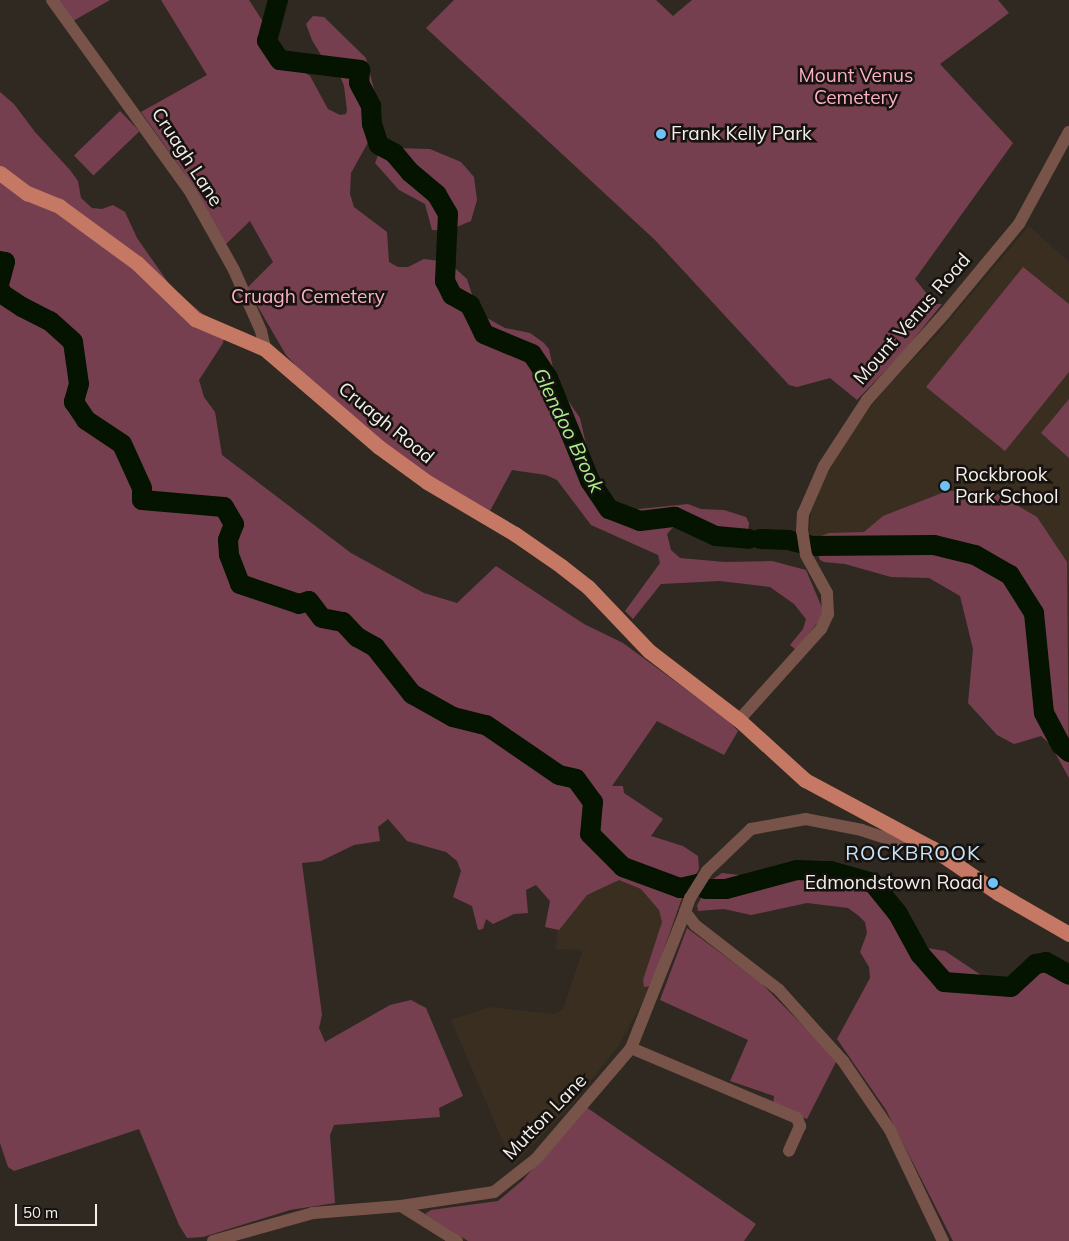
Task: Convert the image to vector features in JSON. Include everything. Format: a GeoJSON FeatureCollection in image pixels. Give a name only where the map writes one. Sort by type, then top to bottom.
{"type":"FeatureCollection","features":[{"type":"Feature","properties":{"kind":"main road","name":"Cruagh Road"},"geometry":{"type":"LineString","coordinates":[[0,173],[28,193],[58,206],[137,263],[195,319],[265,349],[379,447],[427,482],[523,539],[575,576],[649,651],[739,720]]}},
{"type":"Feature","properties":{"kind":"main road"},"geometry":{"type":"LineString","coordinates":[[739,720],[804,780],[910,837],[1069,934]]}},
{"type":"Feature","properties":{"kind":"street","name":"Cruagh Lane"},"geometry":{"type":"LineString","coordinates":[[52,0],[191,193],[234,270],[261,331],[265,349]]}},
{"type":"Feature","properties":{"kind":"street","name":"Mount Venus Road"},"geometry":{"type":"LineString","coordinates":[[739,720],[821,629],[828,614],[827,593],[802,538],[802,522],[808,500],[847,428],[867,400],[945,313],[1018,224],[1069,132]]}},
{"type":"Feature","properties":{"kind":"street","name":"Mutton Lane"},"geometry":{"type":"LineString","coordinates":[[213,1241],[313,1213],[401,1206],[494,1192],[536,1159],[631,1048],[690,898],[707,871],[732,844],[751,830],[781,822],[806,819],[862,830],[898,842],[910,837]]}},
{"type":"Feature","properties":{"kind":"street"},"geometry":{"type":"LineString","coordinates":[[685,912],[688,920],[779,990],[843,1060],[890,1130],[943,1241]]}},
{"type":"Feature","properties":{"kind":"street"},"geometry":{"type":"LineString","coordinates":[[631,1048],[797,1118],[800,1126],[789,1151]]}},
{"type":"Feature","properties":{"kind":"street"},"geometry":{"type":"LineString","coordinates":[[401,1206],[457,1241]]}},
{"type":"Feature","properties":{"kind":"shaded area","name":"Rockbrook Park School"},"geometry":{"type":"Polygon","coordinates":[[[1029,226],[1069,262],[1069,752],[1034,613],[841,545],[812,546],[809,540],[811,506],[841,447],[881,393],[937,335],[1029,226]]]}},
{"type":"Feature","properties":{"kind":"shaded area"},"geometry":{"type":"Polygon","coordinates":[[[565,854],[680,888],[651,986],[619,1045],[575,1101],[513,1165],[451,1020],[490,1007],[554,1014],[563,1009],[583,950],[556,949],[565,854]]]}},
{"type":"Feature","properties":{"kind":"green space"},"geometry":{"type":"Polygon","coordinates":[[[58,0],[110,0],[73,21],[58,0]]]}},
{"type":"Feature","properties":{"kind":"green space","name":"Cruagh Cemetery"},"geometry":{"type":"Polygon","coordinates":[[[161,0],[249,0],[290,63],[310,76],[328,109],[340,115],[346,114],[347,110],[344,86],[338,71],[321,55],[312,40],[306,24],[313,16],[324,17],[366,58],[379,109],[376,128],[351,173],[350,194],[354,207],[387,232],[389,262],[398,267],[408,267],[424,259],[448,262],[467,279],[475,304],[487,318],[505,328],[530,333],[544,343],[549,349],[556,383],[580,418],[590,462],[610,498],[629,510],[688,504],[701,509],[724,510],[746,517],[749,523],[748,534],[740,537],[688,526],[674,526],[667,534],[671,550],[680,558],[725,562],[772,561],[806,570],[823,610],[821,618],[796,650],[790,645],[803,629],[806,619],[794,604],[770,587],[720,581],[661,584],[633,619],[625,611],[660,563],[658,555],[591,525],[557,480],[546,475],[512,470],[490,511],[428,475],[378,438],[306,377],[286,355],[247,288],[273,262],[250,221],[225,245],[183,171],[141,112],[207,75],[161,0]]]}},
{"type":"Feature","properties":{"kind":"green space","name":"Frank Kelly Park"},"geometry":{"type":"Polygon","coordinates":[[[454,0],[656,0],[673,16],[692,0],[998,0],[1009,13],[940,64],[1013,143],[915,279],[935,304],[942,304],[904,351],[857,400],[830,378],[797,387],[789,385],[655,240],[426,28],[454,0]]]}},
{"type":"Feature","properties":{"kind":"green space"},"geometry":{"type":"Polygon","coordinates":[[[0,92],[14,104],[35,132],[70,170],[78,181],[81,198],[92,208],[102,209],[113,205],[125,212],[137,238],[172,288],[204,315],[226,326],[223,343],[199,380],[204,397],[215,412],[222,455],[351,553],[424,593],[457,603],[496,566],[584,624],[623,643],[728,720],[738,731],[724,755],[657,721],[612,786],[623,786],[624,793],[663,819],[651,836],[683,846],[698,856],[699,869],[683,895],[651,986],[644,987],[643,980],[662,922],[659,910],[641,889],[619,880],[587,895],[559,930],[545,927],[550,901],[536,885],[526,890],[528,913],[514,914],[493,924],[486,919],[483,929],[478,930],[472,906],[453,897],[461,871],[457,861],[446,852],[407,841],[388,819],[378,827],[380,841],[354,845],[321,861],[302,863],[322,1015],[319,1028],[325,1042],[390,1005],[411,1000],[426,1008],[463,1096],[439,1108],[440,1117],[334,1125],[330,1135],[335,1203],[290,1210],[203,1237],[187,1238],[179,1225],[139,1129],[14,1171],[8,1167],[0,1143],[0,92]]]}},
{"type":"Feature","properties":{"kind":"green space"},"geometry":{"type":"Polygon","coordinates":[[[120,111],[139,131],[93,176],[74,155],[120,111]]]}},
{"type":"Feature","properties":{"kind":"green space"},"geometry":{"type":"Polygon","coordinates":[[[390,148],[430,149],[461,162],[474,177],[477,200],[471,221],[447,231],[432,230],[425,204],[399,190],[375,163],[379,153],[390,148]]]}},
{"type":"Feature","properties":{"kind":"green space"},"geometry":{"type":"Polygon","coordinates":[[[1023,267],[1069,304],[1069,372],[1005,451],[926,387],[1023,267]]]}},
{"type":"Feature","properties":{"kind":"green space"},"geometry":{"type":"Polygon","coordinates":[[[1069,399],[1069,458],[1041,433],[1069,399]]]}},
{"type":"Feature","properties":{"kind":"green space"},"geometry":{"type":"Polygon","coordinates":[[[991,490],[1037,517],[1067,562],[1069,778],[1050,744],[1041,736],[1014,744],[997,735],[968,703],[973,649],[960,596],[929,578],[891,577],[845,564],[824,562],[820,560],[813,539],[829,533],[864,532],[883,516],[947,491],[991,490]]]}},
{"type":"Feature","properties":{"kind":"green space"},"geometry":{"type":"Polygon","coordinates":[[[825,868],[842,868],[859,873],[891,890],[902,906],[908,928],[922,947],[945,951],[987,979],[1009,984],[1018,978],[1027,965],[1038,958],[1054,960],[1069,970],[1069,1241],[953,1241],[886,1110],[837,1039],[870,978],[869,967],[860,952],[867,933],[865,922],[859,916],[848,908],[807,903],[751,915],[724,909],[698,911],[697,905],[713,879],[722,873],[780,880],[825,868]]]}},
{"type":"Feature","properties":{"kind":"green space"},"geometry":{"type":"Polygon","coordinates":[[[687,928],[761,983],[837,1060],[807,1119],[773,1105],[774,1096],[730,1081],[748,1040],[660,1000],[687,928]]]}},
{"type":"Feature","properties":{"kind":"green space"},"geometry":{"type":"Polygon","coordinates":[[[586,1107],[756,1224],[744,1241],[468,1241],[425,1214],[431,1210],[498,1201],[523,1180],[586,1107]]]}},
{"type":"Feature","properties":{"kind":"waterway","name":"Glendoo Brook"},"geometry":{"type":"LineString","coordinates":[[278,0],[267,41],[280,60],[360,70],[359,83],[371,106],[372,124],[379,145],[394,153],[410,172],[437,195],[448,214],[445,281],[452,295],[470,305],[484,334],[532,354],[548,378],[590,481],[609,509],[640,521],[675,517],[716,536],[749,539]]}},
{"type":"Feature","properties":{"kind":"waterway"},"geometry":{"type":"LineString","coordinates":[[0,261],[5,262],[0,281]]}},
{"type":"Feature","properties":{"kind":"waterway"},"geometry":{"type":"LineString","coordinates":[[0,289],[2,294],[22,307],[50,321],[73,342],[79,384],[74,402],[86,420],[122,444],[142,488],[142,500],[224,507],[234,524],[228,540],[229,555],[240,584],[299,604],[309,601],[322,618],[343,622],[357,637],[375,647],[412,694],[453,717],[486,725],[559,775],[576,779],[593,802],[590,834],[623,867],[680,888],[698,884],[706,889],[726,889],[797,870],[830,871],[873,883],[898,914],[920,954],[944,982],[1011,987],[1036,964],[1046,962],[1069,975]]}},
{"type":"Feature","properties":{"kind":"waterway","name":"Glendoo Brook"},"geometry":{"type":"LineString","coordinates":[[760,539],[788,540],[812,546],[934,545],[975,555],[1010,575],[1034,613],[1044,713],[1061,745],[1069,752]]}},
{"type":"Feature","properties":{"kind":"place","name":"Frank Kelly Park"},"geometry":{"type":"Point","coordinates":[661,134]}},
{"type":"Feature","properties":{"kind":"place","name":"Rockbrook Park School"},"geometry":{"type":"Point","coordinates":[945,486]}},
{"type":"Feature","properties":{"kind":"place","name":"Edmondstown Road"},"geometry":{"type":"Point","coordinates":[993,883]}},
{"type":"Feature","properties":{"kind":"district","name":"ROCKBROOK"},"geometry":{"type":"Point","coordinates":[913,852]}},
{"type":"Feature","properties":{"kind":"park label","name":"Mount Venus Cemetery"},"geometry":{"type":"Point","coordinates":[856,87]}}]}
